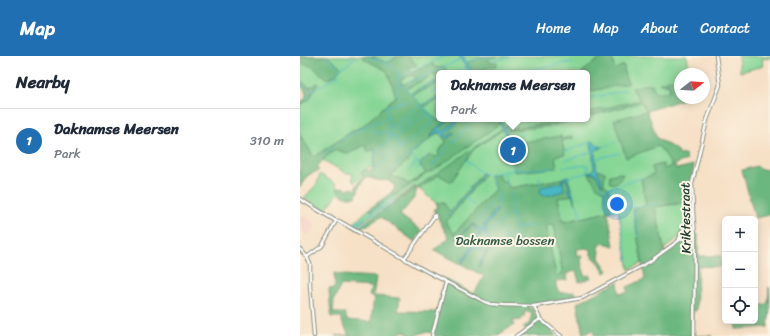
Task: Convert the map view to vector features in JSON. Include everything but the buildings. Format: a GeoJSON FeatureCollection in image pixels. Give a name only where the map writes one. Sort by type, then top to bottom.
{"type":"FeatureCollection","features":[{"type":"Feature","properties":{"kind":"street","name":"Kriktestraat"},"geometry":{"type":"LineString","coordinates":[[694,336],[695,234],[692,184],[707,120],[720,85],[716,56]]}},
{"type":"Feature","properties":{"kind":"street"},"geometry":{"type":"LineString","coordinates":[[300,198],[336,221],[339,221],[404,259],[490,304],[534,306],[589,296],[649,262],[678,241],[695,234]]}},
{"type":"Feature","properties":{"kind":"street"},"geometry":{"type":"LineString","coordinates":[[678,241],[686,223],[693,213]]}},
{"type":"Feature","properties":{"kind":"street"},"geometry":{"type":"LineString","coordinates":[[404,259],[433,218]]}},
{"type":"Feature","properties":{"kind":"street"},"geometry":{"type":"LineString","coordinates":[[307,257],[322,245],[336,221]]}},
{"type":"Feature","properties":{"kind":"street"},"geometry":{"type":"LineString","coordinates":[[300,249],[307,257],[310,264],[310,286],[314,336]]}},
{"type":"Feature","properties":{"kind":"street"},"geometry":{"type":"LineString","coordinates":[[432,336],[446,282]]}},
{"type":"Feature","properties":{"kind":"street"},"geometry":{"type":"LineString","coordinates":[[534,306],[540,319],[561,336]]}},
{"type":"Feature","properties":{"kind":"street"},"geometry":{"type":"LineString","coordinates":[[516,336],[540,319]]}},
{"type":"Feature","properties":{"kind":"shaded area"},"geometry":{"type":"Polygon","coordinates":[[[300,214],[317,224],[311,234],[306,235],[300,228],[300,214]]]}},
{"type":"Feature","properties":{"kind":"green space"},"geometry":{"type":"Polygon","coordinates":[[[300,56],[687,56],[689,68],[674,68],[674,79],[660,84],[669,84],[670,90],[659,94],[655,92],[653,88],[632,88],[647,111],[658,146],[665,154],[672,167],[664,169],[662,164],[652,167],[654,173],[646,205],[633,209],[642,263],[629,270],[618,210],[562,222],[558,197],[573,195],[567,178],[510,188],[489,175],[495,189],[454,234],[434,209],[438,207],[436,203],[417,187],[356,229],[415,187],[414,186],[354,228],[352,225],[369,209],[372,211],[410,185],[381,176],[396,96],[364,125],[314,157],[300,135],[300,105],[309,100],[318,83],[309,88],[300,79],[300,56]]]}},
{"type":"Feature","properties":{"kind":"green space"},"geometry":{"type":"Polygon","coordinates":[[[300,56],[327,56],[342,68],[337,74],[328,79],[311,66],[303,64],[300,67],[300,56]]]}},
{"type":"Feature","properties":{"kind":"green space"},"geometry":{"type":"Polygon","coordinates":[[[362,56],[371,56],[388,63],[398,56],[408,56],[417,65],[408,68],[412,73],[432,63],[436,68],[444,67],[446,70],[436,70],[436,76],[435,74],[406,89],[410,93],[436,81],[436,84],[412,95],[422,105],[436,98],[436,101],[424,107],[436,119],[436,122],[501,123],[433,171],[427,173],[371,211],[369,209],[393,191],[395,187],[390,182],[366,177],[360,185],[356,197],[347,197],[340,194],[338,188],[343,187],[347,190],[352,188],[356,190],[356,186],[363,176],[361,173],[366,169],[368,171],[373,170],[375,151],[374,149],[368,152],[365,145],[348,154],[339,150],[333,151],[317,167],[319,169],[318,171],[308,175],[300,187],[300,135],[314,157],[364,125],[396,96],[387,71],[364,59],[362,56]],[[413,75],[401,79],[402,85],[416,79],[413,75]],[[439,132],[410,155],[412,157],[390,176],[399,178],[409,184],[426,173],[419,164],[429,155],[437,157],[439,155],[438,152],[446,142],[439,132]]]}},
{"type":"Feature","properties":{"kind":"green space"},"geometry":{"type":"Polygon","coordinates":[[[488,56],[498,56],[488,59],[490,63],[497,62],[496,66],[480,70],[471,70],[466,62],[488,56]]]}},
{"type":"Feature","properties":{"kind":"green space"},"geometry":{"type":"Polygon","coordinates":[[[603,56],[612,56],[614,67],[616,69],[624,66],[625,77],[629,83],[590,91],[590,70],[585,70],[603,56]]]}},
{"type":"Feature","properties":{"kind":"green space"},"geometry":{"type":"Polygon","coordinates":[[[738,56],[770,56],[770,58],[762,59],[763,66],[740,72],[738,56]]]}},
{"type":"Feature","properties":{"kind":"green space"},"geometry":{"type":"Polygon","coordinates":[[[300,79],[309,88],[318,83],[319,84],[313,90],[309,100],[300,105],[300,102],[305,99],[306,93],[300,85],[300,79]]]}},
{"type":"Feature","properties":{"kind":"green space"},"geometry":{"type":"Polygon","coordinates":[[[674,79],[674,102],[647,111],[657,138],[678,151],[679,155],[685,154],[687,160],[675,164],[676,169],[694,165],[689,190],[690,202],[655,207],[665,253],[682,240],[698,234],[698,256],[721,256],[722,267],[698,266],[696,311],[693,310],[691,336],[595,336],[592,330],[583,335],[577,303],[618,282],[619,294],[628,292],[627,287],[645,279],[633,209],[646,205],[641,179],[654,174],[652,167],[663,164],[664,169],[672,166],[658,146],[626,158],[614,120],[646,111],[642,102],[590,116],[590,112],[640,100],[632,88],[652,84],[655,92],[661,93],[670,90],[669,84],[659,83],[674,79]]]}},
{"type":"Feature","properties":{"kind":"green space"},"geometry":{"type":"Polygon","coordinates":[[[512,122],[514,122],[474,149],[451,182],[439,175],[417,189],[414,198],[400,215],[422,231],[415,242],[381,217],[359,230],[356,229],[512,122]]]}},
{"type":"Feature","properties":{"kind":"green space"},"geometry":{"type":"Polygon","coordinates":[[[567,122],[550,126],[508,131],[508,129],[547,123],[567,122]]]}},
{"type":"Feature","properties":{"kind":"green space"},"geometry":{"type":"Polygon","coordinates":[[[561,136],[562,139],[572,136],[573,138],[562,141],[565,154],[555,156],[557,168],[514,172],[511,144],[561,136]]]}},
{"type":"Feature","properties":{"kind":"green space"},"geometry":{"type":"Polygon","coordinates":[[[365,145],[375,151],[374,167],[366,169],[361,173],[362,174],[354,183],[352,179],[353,175],[346,173],[323,160],[334,150],[348,154],[365,145]]]}},
{"type":"Feature","properties":{"kind":"green space"},"geometry":{"type":"Polygon","coordinates":[[[757,166],[761,170],[770,169],[770,215],[758,217],[758,216],[754,216],[742,170],[757,166]]]}},
{"type":"Feature","properties":{"kind":"green space","name":"Daknamse bossen"},"geometry":{"type":"Polygon","coordinates":[[[597,170],[605,172],[604,185],[608,187],[611,199],[610,211],[608,212],[614,246],[604,243],[598,246],[600,251],[599,258],[608,271],[605,273],[600,264],[590,254],[592,252],[587,248],[577,249],[578,256],[583,256],[581,261],[585,276],[590,275],[591,278],[579,282],[576,271],[567,273],[567,280],[556,281],[556,287],[560,293],[575,292],[577,297],[528,305],[528,308],[532,309],[535,313],[534,315],[557,336],[520,336],[526,331],[523,327],[529,324],[532,314],[525,311],[524,317],[521,320],[513,321],[514,325],[496,336],[434,336],[435,333],[425,332],[413,336],[404,331],[393,336],[335,336],[349,335],[342,322],[342,317],[331,317],[329,289],[335,288],[334,273],[342,275],[376,277],[373,296],[400,298],[398,311],[437,312],[445,279],[474,294],[484,276],[434,250],[449,238],[434,209],[438,207],[436,203],[443,202],[450,212],[482,173],[484,175],[446,222],[454,234],[495,189],[489,175],[498,174],[502,181],[506,181],[510,188],[567,178],[573,195],[558,198],[563,222],[607,212],[604,191],[597,187],[589,174],[595,173],[602,185],[597,170]],[[554,224],[546,226],[556,276],[563,274],[554,224]],[[341,285],[334,300],[333,313],[345,313],[347,320],[371,322],[374,297],[369,296],[371,287],[341,285]]]}},
{"type":"Feature","properties":{"kind":"green space"},"geometry":{"type":"Polygon","coordinates":[[[619,173],[623,174],[620,180],[615,184],[610,183],[610,175],[619,173]]]}},
{"type":"Feature","properties":{"kind":"green space"},"geometry":{"type":"Polygon","coordinates":[[[320,174],[336,184],[339,193],[325,210],[304,198],[317,184],[320,174]]]}},
{"type":"Feature","properties":{"kind":"green space"},"geometry":{"type":"Polygon","coordinates":[[[690,202],[691,212],[679,237],[664,249],[655,207],[690,202]]]}},
{"type":"Feature","properties":{"kind":"green space"},"geometry":{"type":"Polygon","coordinates":[[[554,224],[563,275],[556,276],[546,226],[554,224]]]}},
{"type":"Feature","properties":{"kind":"green space"},"geometry":{"type":"Polygon","coordinates":[[[769,287],[770,308],[768,327],[736,329],[736,324],[758,324],[758,305],[765,305],[768,302],[769,287]]]}},
{"type":"Feature","properties":{"kind":"water"},"geometry":{"type":"Polygon","coordinates":[[[459,56],[463,56],[471,70],[467,70],[459,56]]]}},
{"type":"Feature","properties":{"kind":"water"},"geometry":{"type":"Polygon","coordinates":[[[447,122],[440,130],[443,132],[454,122],[457,122],[445,134],[447,137],[453,132],[454,134],[447,139],[438,132],[429,138],[433,133],[442,124],[447,122]]]}},
{"type":"Feature","properties":{"kind":"water"},"geometry":{"type":"Polygon","coordinates":[[[499,122],[502,122],[507,134],[514,160],[507,138],[499,122]]]}},
{"type":"Feature","properties":{"kind":"water"},"geometry":{"type":"Polygon","coordinates":[[[591,141],[596,145],[598,144],[600,147],[603,147],[595,151],[597,170],[601,178],[602,186],[595,173],[587,173],[594,169],[591,141]]]}},
{"type":"Feature","properties":{"kind":"water"},"geometry":{"type":"Polygon","coordinates":[[[568,176],[576,204],[568,189],[569,185],[566,179],[563,179],[564,191],[542,196],[540,193],[541,187],[561,183],[562,178],[568,176]]]}},
{"type":"Feature","properties":{"kind":"water"},"geometry":{"type":"Polygon","coordinates":[[[497,208],[497,211],[485,228],[492,244],[479,267],[490,245],[483,230],[476,243],[478,246],[482,247],[482,251],[479,251],[476,247],[473,248],[462,264],[463,261],[461,258],[464,259],[471,247],[471,245],[466,241],[467,239],[471,238],[472,242],[475,242],[479,232],[473,225],[454,240],[473,224],[478,228],[482,228],[497,208]]]}},
{"type":"Feature","properties":{"kind":"waterway"},"geometry":{"type":"LineString","coordinates":[[326,56],[339,67]]}},
{"type":"Feature","properties":{"kind":"waterway"},"geometry":{"type":"LineString","coordinates":[[348,56],[351,59]]}},
{"type":"Feature","properties":{"kind":"waterway"},"geometry":{"type":"LineString","coordinates":[[309,100],[310,92],[338,76],[337,72],[358,56]]}},
{"type":"Feature","properties":{"kind":"waterway"},"geometry":{"type":"LineString","coordinates":[[367,56],[389,65],[394,68],[399,75],[397,86],[399,103],[386,106],[389,129],[394,137],[374,152],[376,154],[373,158],[373,167]]}},
{"type":"Feature","properties":{"kind":"waterway"},"geometry":{"type":"LineString","coordinates":[[385,63],[396,56]]}},
{"type":"Feature","properties":{"kind":"waterway"},"geometry":{"type":"LineString","coordinates":[[399,77],[445,56]]}},
{"type":"Feature","properties":{"kind":"waterway"},"geometry":{"type":"LineString","coordinates":[[467,62],[492,56]]}},
{"type":"Feature","properties":{"kind":"waterway"},"geometry":{"type":"LineString","coordinates":[[491,61],[514,56]]}},
{"type":"Feature","properties":{"kind":"waterway"},"geometry":{"type":"LineString","coordinates":[[437,70],[462,59]]}},
{"type":"Feature","properties":{"kind":"waterway"},"geometry":{"type":"LineString","coordinates":[[528,70],[572,62]]}},
{"type":"Feature","properties":{"kind":"waterway"},"geometry":{"type":"LineString","coordinates":[[460,70],[467,67]]}},
{"type":"Feature","properties":{"kind":"waterway"},"geometry":{"type":"LineString","coordinates":[[406,84],[436,71]]}},
{"type":"Feature","properties":{"kind":"waterway"},"geometry":{"type":"LineString","coordinates":[[300,82],[310,91]]}},
{"type":"Feature","properties":{"kind":"waterway"},"geometry":{"type":"LineString","coordinates":[[411,94],[436,82]]}},
{"type":"Feature","properties":{"kind":"waterway"},"geometry":{"type":"LineString","coordinates":[[399,83],[425,108],[435,120]]}},
{"type":"Feature","properties":{"kind":"waterway"},"geometry":{"type":"LineString","coordinates":[[430,93],[436,90]]}},
{"type":"Feature","properties":{"kind":"waterway"},"geometry":{"type":"LineString","coordinates":[[590,98],[626,90]]}},
{"type":"Feature","properties":{"kind":"waterway"},"geometry":{"type":"LineString","coordinates":[[423,105],[436,98]]}},
{"type":"Feature","properties":{"kind":"waterway"},"geometry":{"type":"LineString","coordinates":[[399,103],[411,101]]}},
{"type":"Feature","properties":{"kind":"waterway"},"geometry":{"type":"LineString","coordinates":[[390,128],[419,105],[422,109]]}},
{"type":"Feature","properties":{"kind":"waterway"},"geometry":{"type":"LineString","coordinates":[[419,133],[434,122],[424,110]]}},
{"type":"Feature","properties":{"kind":"waterway"},"geometry":{"type":"LineString","coordinates":[[395,131],[419,112]]}},
{"type":"Feature","properties":{"kind":"waterway"},"geometry":{"type":"LineString","coordinates":[[401,148],[395,138],[427,113]]}},
{"type":"Feature","properties":{"kind":"waterway"},"geometry":{"type":"LineString","coordinates":[[321,157],[337,143],[352,133],[368,125],[388,118]]}},
{"type":"Feature","properties":{"kind":"waterway"},"geometry":{"type":"LineString","coordinates":[[453,143],[470,122]]}},
{"type":"Feature","properties":{"kind":"waterway"},"geometry":{"type":"LineString","coordinates":[[505,128],[513,122]]}},
{"type":"Feature","properties":{"kind":"waterway"},"geometry":{"type":"LineString","coordinates":[[371,130],[380,134],[385,131],[389,138],[390,135],[393,136]]}},
{"type":"Feature","properties":{"kind":"waterway"},"geometry":{"type":"LineString","coordinates":[[509,137],[524,134]]}},
{"type":"Feature","properties":{"kind":"waterway"},"geometry":{"type":"LineString","coordinates":[[373,169],[377,168],[417,135]]}},
{"type":"Feature","properties":{"kind":"waterway"},"geometry":{"type":"LineString","coordinates":[[602,147],[618,141]]}},
{"type":"Feature","properties":{"kind":"waterway"},"geometry":{"type":"LineString","coordinates":[[566,151],[591,142]]}},
{"type":"Feature","properties":{"kind":"waterway"},"geometry":{"type":"LineString","coordinates":[[381,156],[398,143]]}},
{"type":"Feature","properties":{"kind":"waterway"},"geometry":{"type":"LineString","coordinates":[[410,156],[423,143]]}},
{"type":"Feature","properties":{"kind":"waterway"},"geometry":{"type":"LineString","coordinates":[[430,169],[449,145]]}},
{"type":"Feature","properties":{"kind":"waterway"},"geometry":{"type":"LineString","coordinates":[[566,160],[594,151]]}},
{"type":"Feature","properties":{"kind":"waterway"},"geometry":{"type":"LineString","coordinates":[[594,159],[620,153]]}},
{"type":"Feature","properties":{"kind":"waterway"},"geometry":{"type":"LineString","coordinates":[[390,172],[407,156],[410,156],[423,167]]}},
{"type":"Feature","properties":{"kind":"waterway"},"geometry":{"type":"LineString","coordinates":[[420,164],[428,157]]}},
{"type":"Feature","properties":{"kind":"waterway"},"geometry":{"type":"LineString","coordinates":[[465,159],[479,171],[487,175],[514,170]]}},
{"type":"Feature","properties":{"kind":"waterway"},"geometry":{"type":"LineString","coordinates":[[513,159],[514,170],[553,168]]}},
{"type":"Feature","properties":{"kind":"waterway"},"geometry":{"type":"LineString","coordinates":[[409,170],[417,162]]}},
{"type":"Feature","properties":{"kind":"waterway"},"geometry":{"type":"LineString","coordinates":[[562,167],[586,165],[588,166],[587,173]]}},
{"type":"Feature","properties":{"kind":"waterway"},"geometry":{"type":"LineString","coordinates":[[416,170],[420,166]]}},
{"type":"Feature","properties":{"kind":"waterway"},"geometry":{"type":"LineString","coordinates":[[569,177],[587,173]]}},
{"type":"Feature","properties":{"kind":"waterway"},"geometry":{"type":"LineString","coordinates":[[449,215],[483,174]]}},
{"type":"Feature","properties":{"kind":"waterway"},"geometry":{"type":"LineString","coordinates":[[504,174],[508,186]]}},
{"type":"Feature","properties":{"kind":"waterway"},"geometry":{"type":"LineString","coordinates":[[489,175],[501,200],[497,209]]}},
{"type":"Feature","properties":{"kind":"waterway"},"geometry":{"type":"LineString","coordinates":[[539,177],[541,188]]}},
{"type":"Feature","properties":{"kind":"waterway"},"geometry":{"type":"LineString","coordinates":[[606,190],[641,178]]}},
{"type":"Feature","properties":{"kind":"waterway"},"geometry":{"type":"LineString","coordinates":[[601,185],[605,191],[607,209]]}},
{"type":"Feature","properties":{"kind":"waterway"},"geometry":{"type":"LineString","coordinates":[[511,193],[515,228]]}},
{"type":"Feature","properties":{"kind":"waterway"},"geometry":{"type":"LineString","coordinates":[[355,224],[393,196]]}},
{"type":"Feature","properties":{"kind":"waterway"},"geometry":{"type":"LineString","coordinates":[[464,197],[474,205]]}},
{"type":"Feature","properties":{"kind":"waterway"},"geometry":{"type":"LineString","coordinates":[[478,220],[496,198]]}},
{"type":"Feature","properties":{"kind":"waterway"},"geometry":{"type":"LineString","coordinates":[[371,215],[394,200]]}},
{"type":"Feature","properties":{"kind":"waterway"},"geometry":{"type":"LineString","coordinates":[[374,216],[396,201]]}},
{"type":"Feature","properties":{"kind":"waterway"},"geometry":{"type":"LineString","coordinates":[[577,204],[581,217]]}},
{"type":"Feature","properties":{"kind":"waterway"},"geometry":{"type":"LineString","coordinates":[[611,211],[659,204]]}},
{"type":"Feature","properties":{"kind":"waterway"},"geometry":{"type":"LineString","coordinates":[[634,208],[639,237]]}},
{"type":"Feature","properties":{"kind":"waterway"},"geometry":{"type":"LineString","coordinates":[[618,210],[628,261]]}},
{"type":"Feature","properties":{"kind":"waterway"},"geometry":{"type":"LineString","coordinates":[[490,232],[512,212]]}},
{"type":"Feature","properties":{"kind":"waterway"},"geometry":{"type":"LineString","coordinates":[[354,227],[365,219]]}},
{"type":"Feature","properties":{"kind":"waterway"},"geometry":{"type":"LineString","coordinates":[[356,229],[369,220]]}},
{"type":"Feature","properties":{"kind":"waterway"},"geometry":{"type":"LineString","coordinates":[[516,232],[515,228],[537,225]]}},
{"type":"Feature","properties":{"kind":"waterway"},"geometry":{"type":"LineString","coordinates":[[494,242],[516,233],[520,254]]}},
{"type":"Feature","properties":{"kind":"place","name":"Daknamse Meersen"},"geometry":{"type":"Point","coordinates":[513,150]}}]}
